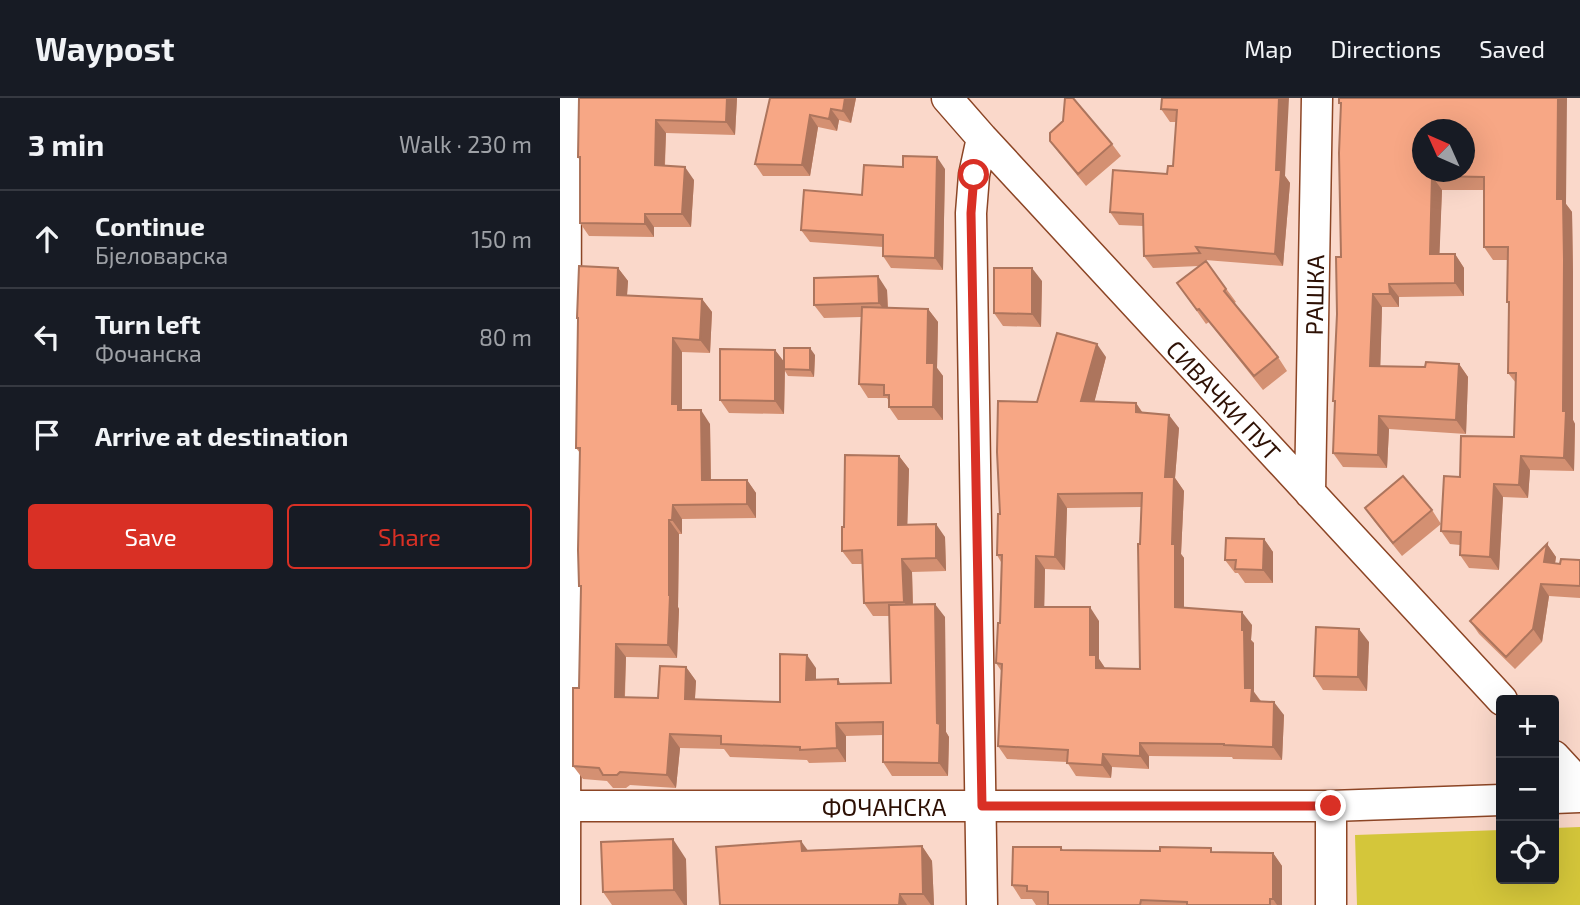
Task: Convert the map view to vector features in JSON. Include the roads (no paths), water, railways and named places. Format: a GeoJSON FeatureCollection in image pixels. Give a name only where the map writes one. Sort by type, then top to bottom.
{"type":"FeatureCollection","features":[{"type":"Feature","properties":{"kind":"street"},"geometry":{"type":"LineString","coordinates":[[565,905],[563,806],[566,98]]}},
{"type":"Feature","properties":{"kind":"street","name":"СИВАЧКИ ПУТ"},"geometry":{"type":"LineString","coordinates":[[947,98],[1497,695]]}},
{"type":"Feature","properties":{"kind":"street","name":"РАШКА"},"geometry":{"type":"LineString","coordinates":[[1310,493],[1317,98]]}},
{"type":"Feature","properties":{"kind":"street"},"geometry":{"type":"LineString","coordinates":[[982,138],[974,175],[971,213],[982,905]]}},
{"type":"Feature","properties":{"kind":"street"},"geometry":{"type":"LineString","coordinates":[[1556,758],[1580,784]]}},
{"type":"Feature","properties":{"kind":"street"},"geometry":{"type":"LineString","coordinates":[[1559,798],[1580,797]]}},
{"type":"Feature","properties":{"kind":"street","name":"ФОЧАНСКА"},"geometry":{"type":"LineString","coordinates":[[563,806],[1331,806],[1496,800]]}},
{"type":"Feature","properties":{"kind":"street"},"geometry":{"type":"LineString","coordinates":[[1331,806],[1331,905]]}}]}
